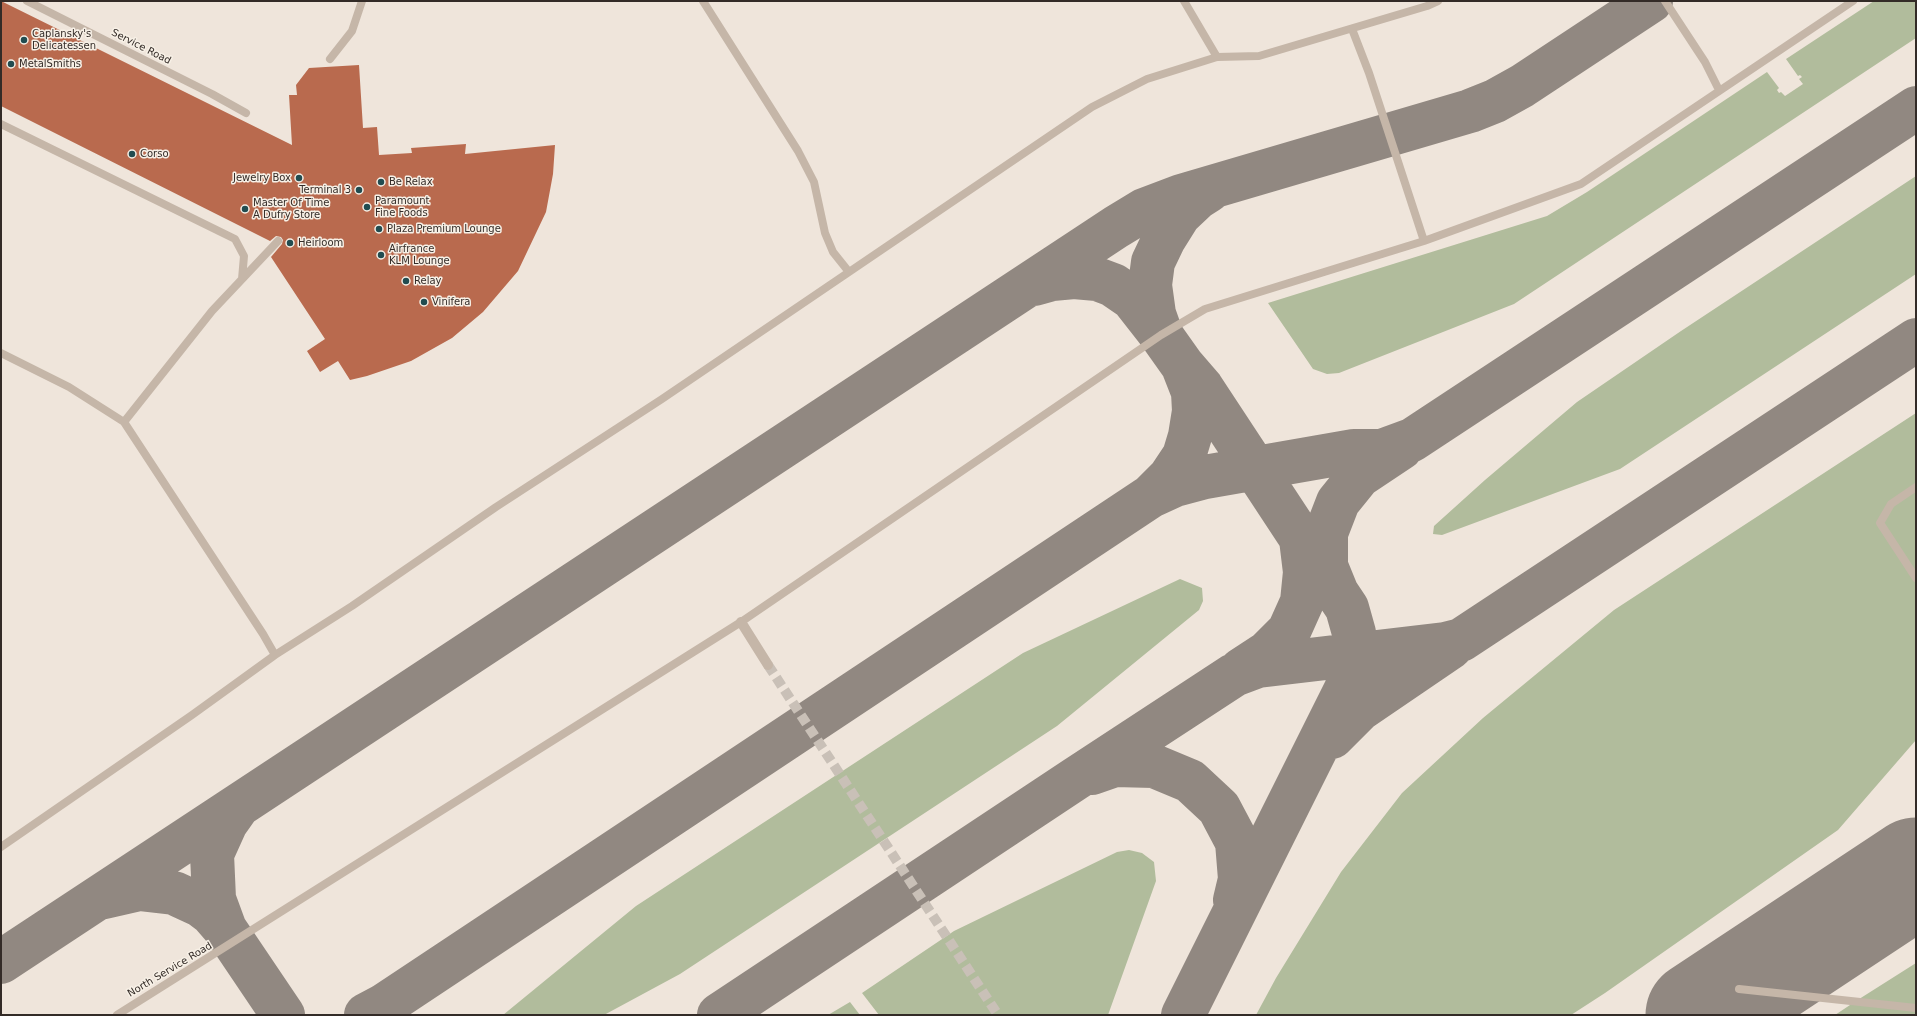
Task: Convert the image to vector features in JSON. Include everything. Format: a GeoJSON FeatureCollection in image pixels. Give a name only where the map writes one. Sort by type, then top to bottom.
{"type":"FeatureCollection","features":[{"type":"Feature","properties":{"kind":"street"},"geometry":{"type":"LineString","coordinates":[[741,622],[768,665]]}},
{"type":"Feature","properties":{"kind":"lane","name":"Service Road"},"geometry":{"type":"LineString","coordinates":[[27,1],[212,94],[246,113]]}},
{"type":"Feature","properties":{"kind":"lane"},"geometry":{"type":"LineString","coordinates":[[330,59],[352,31],[362,1]]}},
{"type":"Feature","properties":{"kind":"lane"},"geometry":{"type":"LineString","coordinates":[[703,1],[798,151],[814,182],[824,234],[833,252],[849,272]]}},
{"type":"Feature","properties":{"kind":"lane"},"geometry":{"type":"LineString","coordinates":[[1184,1],[1217,57]]}},
{"type":"Feature","properties":{"kind":"lane"},"geometry":{"type":"LineString","coordinates":[[1,847],[192,715],[275,655],[352,606],[496,507],[662,400],[1092,107],[1147,78],[1217,57],[1259,56],[1352,29],[1438,1]]}},
{"type":"Feature","properties":{"kind":"lane"},"geometry":{"type":"LineString","coordinates":[[1665,1],[1705,62],[1719,90]]}},
{"type":"Feature","properties":{"kind":"lane","name":"North Service Road"},"geometry":{"type":"LineString","coordinates":[[117,1015],[741,622],[1161,335],[1205,309],[1424,241],[1581,184],[1719,90],[1854,1]]}},
{"type":"Feature","properties":{"kind":"lane"},"geometry":{"type":"LineString","coordinates":[[1352,29],[1369,73],[1424,241]]}},
{"type":"Feature","properties":{"kind":"lane"},"geometry":{"type":"LineString","coordinates":[[1,124],[235,239],[244,256],[242,280]]}},
{"type":"Feature","properties":{"kind":"lane"},"geometry":{"type":"LineString","coordinates":[[124,422],[184,344],[212,311],[278,241]]}},
{"type":"Feature","properties":{"kind":"lane"},"geometry":{"type":"LineString","coordinates":[[1,353],[69,387],[124,422],[255,621],[275,655]]}},
{"type":"Feature","properties":{"kind":"lane"},"geometry":{"type":"LineString","coordinates":[[1916,487],[1891,504],[1880,523],[1916,578]]}},
{"type":"Feature","properties":{"kind":"lane"},"geometry":{"type":"LineString","coordinates":[[1739,989],[1916,1008]]}},
{"type":"Feature","properties":{"kind":"green space"},"geometry":{"type":"Polygon","coordinates":[[[1874,1],[1916,1],[1916,38],[1514,304],[1339,373],[1327,374],[1313,369],[1268,303],[1547,216],[1587,192],[1767,72],[1779,88],[1777,90],[1779,93],[1781,92],[1785,96],[1803,84],[1799,79],[1802,77],[1800,75],[1798,76],[1786,59],[1874,1]]]}},
{"type":"Feature","properties":{"kind":"green space"},"geometry":{"type":"Polygon","coordinates":[[[1916,176],[1916,274],[1620,469],[1442,535],[1433,534],[1434,526],[1485,480],[1577,402],[1681,331],[1916,176]]]}},
{"type":"Feature","properties":{"kind":"green space"},"geometry":{"type":"Polygon","coordinates":[[[1916,413],[1916,740],[1838,830],[1605,993],[1571,1015],[1256,1015],[1276,978],[1341,872],[1402,793],[1483,718],[1614,610],[1916,413]]]}},
{"type":"Feature","properties":{"kind":"green space"},"geometry":{"type":"Polygon","coordinates":[[[1180,579],[1202,588],[1203,601],[1199,610],[1057,726],[680,974],[604,1015],[503,1015],[636,906],[1023,653],[1180,579]]]}},
{"type":"Feature","properties":{"kind":"green space"},"geometry":{"type":"Polygon","coordinates":[[[1129,850],[1142,853],[1154,862],[1156,881],[1108,1015],[879,1015],[862,993],[954,931],[1117,852],[1129,850]]]}},
{"type":"Feature","properties":{"kind":"green space"},"geometry":{"type":"Polygon","coordinates":[[[1916,963],[1916,1015],[1835,1015],[1856,1001],[1916,963]]]}},
{"type":"Feature","properties":{"kind":"green space"},"geometry":{"type":"Polygon","coordinates":[[[850,1002],[860,1015],[828,1015],[850,1002]]]}},
{"type":"Feature","properties":{"kind":"building","name":"Terminal 3"},"geometry":{"type":"Polygon","coordinates":[[[1,1],[292,145],[289,95],[297,95],[296,85],[309,68],[359,65],[363,128],[377,127],[379,155],[412,153],[411,148],[466,144],[465,154],[555,145],[553,174],[546,212],[518,271],[483,312],[452,338],[411,361],[367,376],[350,380],[338,361],[320,372],[307,351],[325,339],[271,257],[282,244],[283,240],[281,237],[276,236],[270,241],[1,106],[1,1]]]}},
{"type":"Feature","properties":{"kind":"taxiway"},"geometry":{"type":"LineString","coordinates":[[1,962],[1144,210],[1181,196],[1470,111],[1495,101],[1522,86],[1651,1]]}},
{"type":"Feature","properties":{"kind":"taxiway"},"geometry":{"type":"LineString","coordinates":[[366,1015],[383,1006],[1151,496],[1175,485],[1205,477],[1354,451],[1382,451],[1412,440],[1916,108]]}},
{"type":"Feature","properties":{"kind":"taxiway"},"geometry":{"type":"LineString","coordinates":[[1161,334],[1154,314],[1150,285],[1153,262],[1164,239],[1179,215],[1197,198],[1208,191]]}},
{"type":"Feature","properties":{"kind":"taxiway"},"geometry":{"type":"LineString","coordinates":[[1034,284],[1052,279],[1074,277],[1097,279],[1113,285],[1132,298],[1183,366],[1202,388],[1329,581]]}},
{"type":"Feature","properties":{"kind":"taxiway"},"geometry":{"type":"LineString","coordinates":[[719,1015],[1234,675],[1258,666],[1445,644],[1461,640],[1916,340]]}},
{"type":"Feature","properties":{"kind":"taxiway"},"geometry":{"type":"LineString","coordinates":[[1151,496],[1170,477],[1184,456],[1190,436],[1194,411],[1193,392],[1184,369]]}},
{"type":"Feature","properties":{"kind":"taxiway"},"geometry":{"type":"LineString","coordinates":[[1183,1015],[1349,683],[1355,655],[1354,633],[1347,608],[1337,593],[1326,566],[1326,533],[1338,502],[1359,476],[1401,448]]}},
{"type":"Feature","properties":{"kind":"taxiway"},"geometry":{"type":"LineString","coordinates":[[1241,670],[1267,653],[1289,631],[1302,602],[1305,572],[1301,539]]}},
{"type":"Feature","properties":{"kind":"taxiway"},"geometry":{"type":"LineString","coordinates":[[1332,737],[1360,709],[1451,647]]}},
{"type":"Feature","properties":{"kind":"taxiway"},"geometry":{"type":"LineString","coordinates":[[1092,773],[1115,765],[1154,766],[1190,781],[1219,808],[1237,842],[1240,879],[1235,900]]}},
{"type":"Feature","properties":{"kind":"taxiway"},"geometry":{"type":"LineString","coordinates":[[225,929],[214,899],[212,854],[226,823],[238,806]]}},
{"type":"Feature","properties":{"kind":"taxiway"},"geometry":{"type":"LineString","coordinates":[[1877,898],[1916,861]]}},
{"type":"Feature","properties":{"kind":"taxiway"},"geometry":{"type":"LineString","coordinates":[[104,897],[139,889],[174,893],[200,905],[212,914],[225,929],[283,1015]]}},
{"type":"Feature","properties":{"kind":"runway"},"geometry":{"type":"LineString","coordinates":[[1700,1015],[1916,872]]}},
{"type":"Feature","properties":{"kind":"tunnel"},"geometry":{"type":"LineString","coordinates":[[768,665],[998,1015]]}},
{"type":"Feature","properties":{"kind":"place","name":"Caplansky's Delicatessen"},"geometry":{"type":"Point","coordinates":[24,40]}},
{"type":"Feature","properties":{"kind":"place","name":"MetalSmiths"},"geometry":{"type":"Point","coordinates":[11,64]}},
{"type":"Feature","properties":{"kind":"place","name":"Corso"},"geometry":{"type":"Point","coordinates":[132,154]}},
{"type":"Feature","properties":{"kind":"place","name":"Jewelry Box"},"geometry":{"type":"Point","coordinates":[299,178]}},
{"type":"Feature","properties":{"kind":"place","name":"Be Relax"},"geometry":{"type":"Point","coordinates":[381,182]}},
{"type":"Feature","properties":{"kind":"place","name":"Terminal 3"},"geometry":{"type":"Point","coordinates":[359,190]}},
{"type":"Feature","properties":{"kind":"place","name":"Paramount Fine Foods"},"geometry":{"type":"Point","coordinates":[367,207]}},
{"type":"Feature","properties":{"kind":"place","name":"Master Of Time A Dufry Store"},"geometry":{"type":"Point","coordinates":[245,209]}},
{"type":"Feature","properties":{"kind":"place","name":"Plaza Premium Lounge"},"geometry":{"type":"Point","coordinates":[379,229]}},
{"type":"Feature","properties":{"kind":"place","name":"Heirloom"},"geometry":{"type":"Point","coordinates":[290,243]}},
{"type":"Feature","properties":{"kind":"place","name":"Airfrance KLM Lounge"},"geometry":{"type":"Point","coordinates":[381,255]}},
{"type":"Feature","properties":{"kind":"place","name":"Relay"},"geometry":{"type":"Point","coordinates":[406,281]}},
{"type":"Feature","properties":{"kind":"place","name":"Vinifera"},"geometry":{"type":"Point","coordinates":[424,302]}}]}
